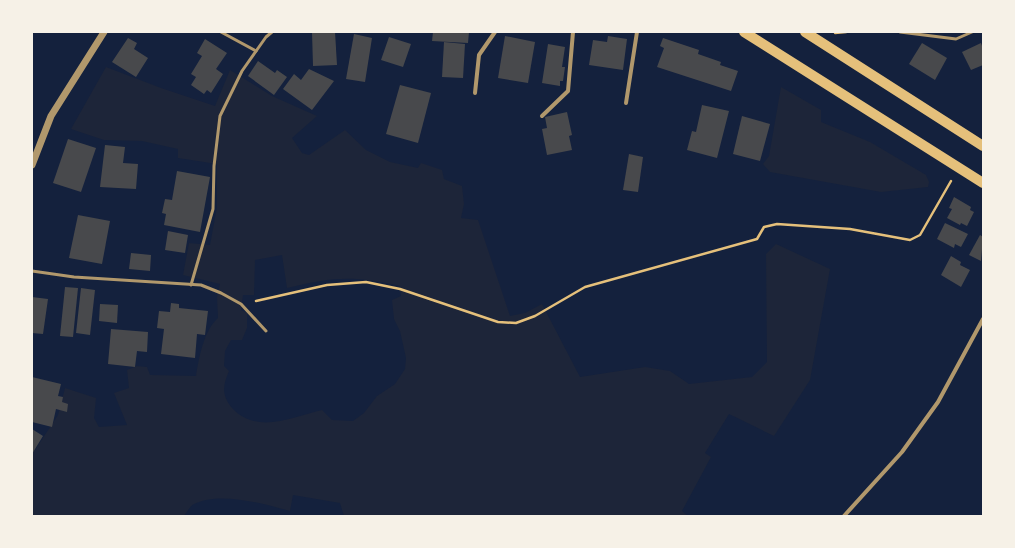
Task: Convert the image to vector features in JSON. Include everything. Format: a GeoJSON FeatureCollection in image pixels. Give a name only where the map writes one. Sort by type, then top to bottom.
{"type":"FeatureCollection","features":[{"type":"Feature","properties":{"kind":"main road"},"geometry":{"type":"LineString","coordinates":[[744,32],[983,183]]}},
{"type":"Feature","properties":{"kind":"main road"},"geometry":{"type":"LineString","coordinates":[[804,32],[983,146]]}},
{"type":"Feature","properties":{"kind":"street"},"geometry":{"type":"LineString","coordinates":[[32,165],[51,116],[104,32]]}},
{"type":"Feature","properties":{"kind":"street"},"geometry":{"type":"LineString","coordinates":[[475,93],[479,55],[495,32]]}},
{"type":"Feature","properties":{"kind":"street"},"geometry":{"type":"LineString","coordinates":[[542,116],[568,91],[573,32]]}},
{"type":"Feature","properties":{"kind":"street"},"geometry":{"type":"LineString","coordinates":[[626,103],[637,32]]}},
{"type":"Feature","properties":{"kind":"street"},"geometry":{"type":"LineString","coordinates":[[844,516],[902,452],[938,402],[983,319]]}},
{"type":"Feature","properties":{"kind":"lane"},"geometry":{"type":"LineString","coordinates":[[221,32],[256,51]]}},
{"type":"Feature","properties":{"kind":"lane"},"geometry":{"type":"LineString","coordinates":[[191,285],[213,209],[214,166],[220,116],[242,71],[272,32]]}},
{"type":"Feature","properties":{"kind":"lane"},"geometry":{"type":"LineString","coordinates":[[900,32],[928,34],[956,39],[972,32]]}},
{"type":"Feature","properties":{"kind":"lane"},"geometry":{"type":"LineString","coordinates":[[32,271],[74,276],[201,286],[221,293],[241,304],[266,331]]}},
{"type":"Feature","properties":{"kind":"path"},"geometry":{"type":"LineString","coordinates":[[835,33],[846,32]]}},
{"type":"Feature","properties":{"kind":"path"},"geometry":{"type":"LineString","coordinates":[[241,304],[327,286],[366,282],[400,289],[498,322],[516,323],[536,316],[585,287],[757,239],[764,227],[777,224],[850,228],[910,240],[920,235],[958,168]]}},
{"type":"Feature","properties":{"kind":"shaded area"},"geometry":{"type":"Polygon","coordinates":[[[106,67],[161,88],[215,106],[230,70],[272,96],[317,116],[292,138],[302,153],[309,155],[345,130],[366,150],[390,162],[418,168],[421,163],[442,170],[444,179],[462,186],[464,204],[461,218],[478,220],[510,316],[525,313],[542,304],[580,377],[645,367],[670,371],[689,384],[752,377],[767,362],[766,254],[776,244],[830,269],[810,380],[774,436],[729,414],[705,453],[711,457],[682,511],[688,516],[344,516],[340,503],[293,495],[290,511],[255,502],[217,499],[205,500],[194,504],[184,516],[32,516],[32,451],[35,450],[58,415],[65,388],[96,398],[94,418],[99,427],[127,425],[114,393],[129,388],[127,370],[137,366],[147,367],[150,375],[196,376],[201,352],[209,329],[218,318],[217,297],[220,284],[183,275],[189,243],[210,245],[217,207],[217,164],[178,158],[178,149],[142,141],[104,140],[71,129],[106,67]],[[282,255],[255,260],[254,295],[243,295],[241,310],[247,313],[247,328],[242,340],[231,340],[225,351],[224,366],[229,371],[224,385],[226,399],[232,408],[242,416],[252,421],[275,422],[322,410],[332,420],[353,421],[364,413],[377,396],[395,384],[405,369],[406,358],[400,331],[394,319],[392,300],[401,296],[400,286],[369,280],[343,279],[287,288],[282,255]]]}},
{"type":"Feature","properties":{"kind":"shaded area"},"geometry":{"type":"Polygon","coordinates":[[[781,87],[821,110],[821,122],[870,142],[926,175],[929,182],[928,187],[881,192],[770,172],[763,164],[769,156],[781,87]]]}},
{"type":"Feature","properties":{"kind":"building"},"geometry":{"type":"Polygon","coordinates":[[[312,32],[335,32],[337,65],[313,66],[312,32]]]}},
{"type":"Feature","properties":{"kind":"building"},"geometry":{"type":"Polygon","coordinates":[[[433,32],[469,32],[468,43],[432,41],[433,32]]]}},
{"type":"Feature","properties":{"kind":"building"},"geometry":{"type":"Polygon","coordinates":[[[354,34],[372,38],[365,82],[346,79],[354,34]]]}},
{"type":"Feature","properties":{"kind":"building"},"geometry":{"type":"Polygon","coordinates":[[[505,36],[535,42],[528,83],[498,78],[505,36]]]}},
{"type":"Feature","properties":{"kind":"building"},"geometry":{"type":"Polygon","coordinates":[[[608,36],[627,39],[623,70],[589,65],[593,40],[607,42],[608,36]]]}},
{"type":"Feature","properties":{"kind":"building"},"geometry":{"type":"Polygon","coordinates":[[[389,37],[411,44],[403,67],[381,60],[389,37]]]}},
{"type":"Feature","properties":{"kind":"building"},"geometry":{"type":"Polygon","coordinates":[[[128,38],[137,43],[134,49],[148,58],[136,77],[112,62],[128,38]]]}},
{"type":"Feature","properties":{"kind":"building"},"geometry":{"type":"Polygon","coordinates":[[[663,38],[699,50],[698,54],[721,62],[720,65],[738,71],[731,91],[657,67],[664,48],[660,46],[663,38]]]}},
{"type":"Feature","properties":{"kind":"building"},"geometry":{"type":"Polygon","coordinates":[[[205,39],[227,53],[216,69],[223,74],[211,93],[207,90],[204,94],[191,85],[196,77],[191,74],[202,56],[197,53],[205,39]]]}},
{"type":"Feature","properties":{"kind":"building"},"geometry":{"type":"Polygon","coordinates":[[[444,42],[465,44],[463,78],[442,77],[444,42]]]}},
{"type":"Feature","properties":{"kind":"building"},"geometry":{"type":"Polygon","coordinates":[[[922,43],[947,58],[935,80],[909,64],[922,43]]]}},
{"type":"Feature","properties":{"kind":"building"},"geometry":{"type":"Polygon","coordinates":[[[981,43],[983,49],[983,65],[971,70],[962,52],[981,43]]]}},
{"type":"Feature","properties":{"kind":"building"},"geometry":{"type":"Polygon","coordinates":[[[548,44],[565,47],[562,67],[565,67],[563,81],[560,81],[560,86],[542,83],[548,44]]]}},
{"type":"Feature","properties":{"kind":"building"},"geometry":{"type":"Polygon","coordinates":[[[258,61],[275,73],[277,70],[287,77],[274,95],[248,76],[258,61]]]}},
{"type":"Feature","properties":{"kind":"building"},"geometry":{"type":"Polygon","coordinates":[[[309,69],[334,81],[312,110],[283,89],[294,74],[301,80],[309,69]]]}},
{"type":"Feature","properties":{"kind":"building"},"geometry":{"type":"Polygon","coordinates":[[[400,85],[431,93],[418,143],[386,134],[400,85]]]}},
{"type":"Feature","properties":{"kind":"building"},"geometry":{"type":"Polygon","coordinates":[[[702,105],[729,111],[717,158],[687,150],[692,131],[696,132],[702,105]]]}},
{"type":"Feature","properties":{"kind":"building"},"geometry":{"type":"Polygon","coordinates":[[[567,112],[572,135],[569,136],[572,150],[547,155],[542,129],[547,128],[545,117],[567,112]]]}},
{"type":"Feature","properties":{"kind":"building"},"geometry":{"type":"Polygon","coordinates":[[[742,116],[770,124],[760,161],[733,154],[742,116]]]}},
{"type":"Feature","properties":{"kind":"building"},"geometry":{"type":"Polygon","coordinates":[[[68,139],[96,148],[81,192],[53,183],[68,139]]]}},
{"type":"Feature","properties":{"kind":"building"},"geometry":{"type":"Polygon","coordinates":[[[105,145],[125,147],[123,163],[138,164],[136,189],[100,187],[105,145]]]}},
{"type":"Feature","properties":{"kind":"building"},"geometry":{"type":"Polygon","coordinates":[[[629,154],[643,157],[638,192],[623,190],[629,154]]]}},
{"type":"Feature","properties":{"kind":"building"},"geometry":{"type":"Polygon","coordinates":[[[177,171],[210,177],[200,232],[164,225],[166,214],[162,213],[165,199],[172,200],[177,171]]]}},
{"type":"Feature","properties":{"kind":"building"},"geometry":{"type":"Polygon","coordinates":[[[954,197],[971,207],[970,210],[974,212],[967,226],[961,223],[960,225],[947,218],[952,209],[949,208],[954,197]]]}},
{"type":"Feature","properties":{"kind":"building"},"geometry":{"type":"Polygon","coordinates":[[[78,215],[110,221],[102,264],[69,258],[78,215]]]}},
{"type":"Feature","properties":{"kind":"building"},"geometry":{"type":"Polygon","coordinates":[[[945,223],[968,234],[961,247],[955,244],[954,248],[937,239],[945,223]]]}},
{"type":"Feature","properties":{"kind":"building"},"geometry":{"type":"Polygon","coordinates":[[[168,231],[188,235],[185,253],[165,250],[168,231]]]}},
{"type":"Feature","properties":{"kind":"building"},"geometry":{"type":"Polygon","coordinates":[[[980,235],[983,237],[981,261],[969,255],[980,235]]]}},
{"type":"Feature","properties":{"kind":"building"},"geometry":{"type":"Polygon","coordinates":[[[131,253],[151,255],[150,271],[129,269],[131,253]]]}},
{"type":"Feature","properties":{"kind":"building"},"geometry":{"type":"Polygon","coordinates":[[[951,256],[961,262],[960,265],[970,270],[961,287],[941,275],[951,256]]]}},
{"type":"Feature","properties":{"kind":"building"},"geometry":{"type":"Polygon","coordinates":[[[65,287],[78,288],[73,337],[60,336],[65,287]]]}},
{"type":"Feature","properties":{"kind":"building"},"geometry":{"type":"Polygon","coordinates":[[[81,288],[95,290],[90,335],[76,333],[81,288]]]}},
{"type":"Feature","properties":{"kind":"building"},"geometry":{"type":"Polygon","coordinates":[[[32,297],[48,299],[43,334],[32,333],[32,297]]]}},
{"type":"Feature","properties":{"kind":"building"},"geometry":{"type":"Polygon","coordinates":[[[171,303],[179,304],[179,308],[208,311],[205,335],[197,334],[195,358],[161,354],[164,329],[157,328],[159,311],[170,312],[171,303]]]}},
{"type":"Feature","properties":{"kind":"building"},"geometry":{"type":"Polygon","coordinates":[[[100,304],[118,305],[117,323],[99,321],[100,304]]]}},
{"type":"Feature","properties":{"kind":"building"},"geometry":{"type":"Polygon","coordinates":[[[111,329],[148,332],[147,352],[137,351],[135,367],[108,364],[111,329]]]}},
{"type":"Feature","properties":{"kind":"building"},"geometry":{"type":"Polygon","coordinates":[[[32,377],[61,384],[58,396],[63,397],[62,402],[68,404],[67,412],[56,409],[52,427],[32,422],[32,377]]]}},
{"type":"Feature","properties":{"kind":"building"},"geometry":{"type":"Polygon","coordinates":[[[32,429],[43,436],[32,454],[32,429]]]}}]}
